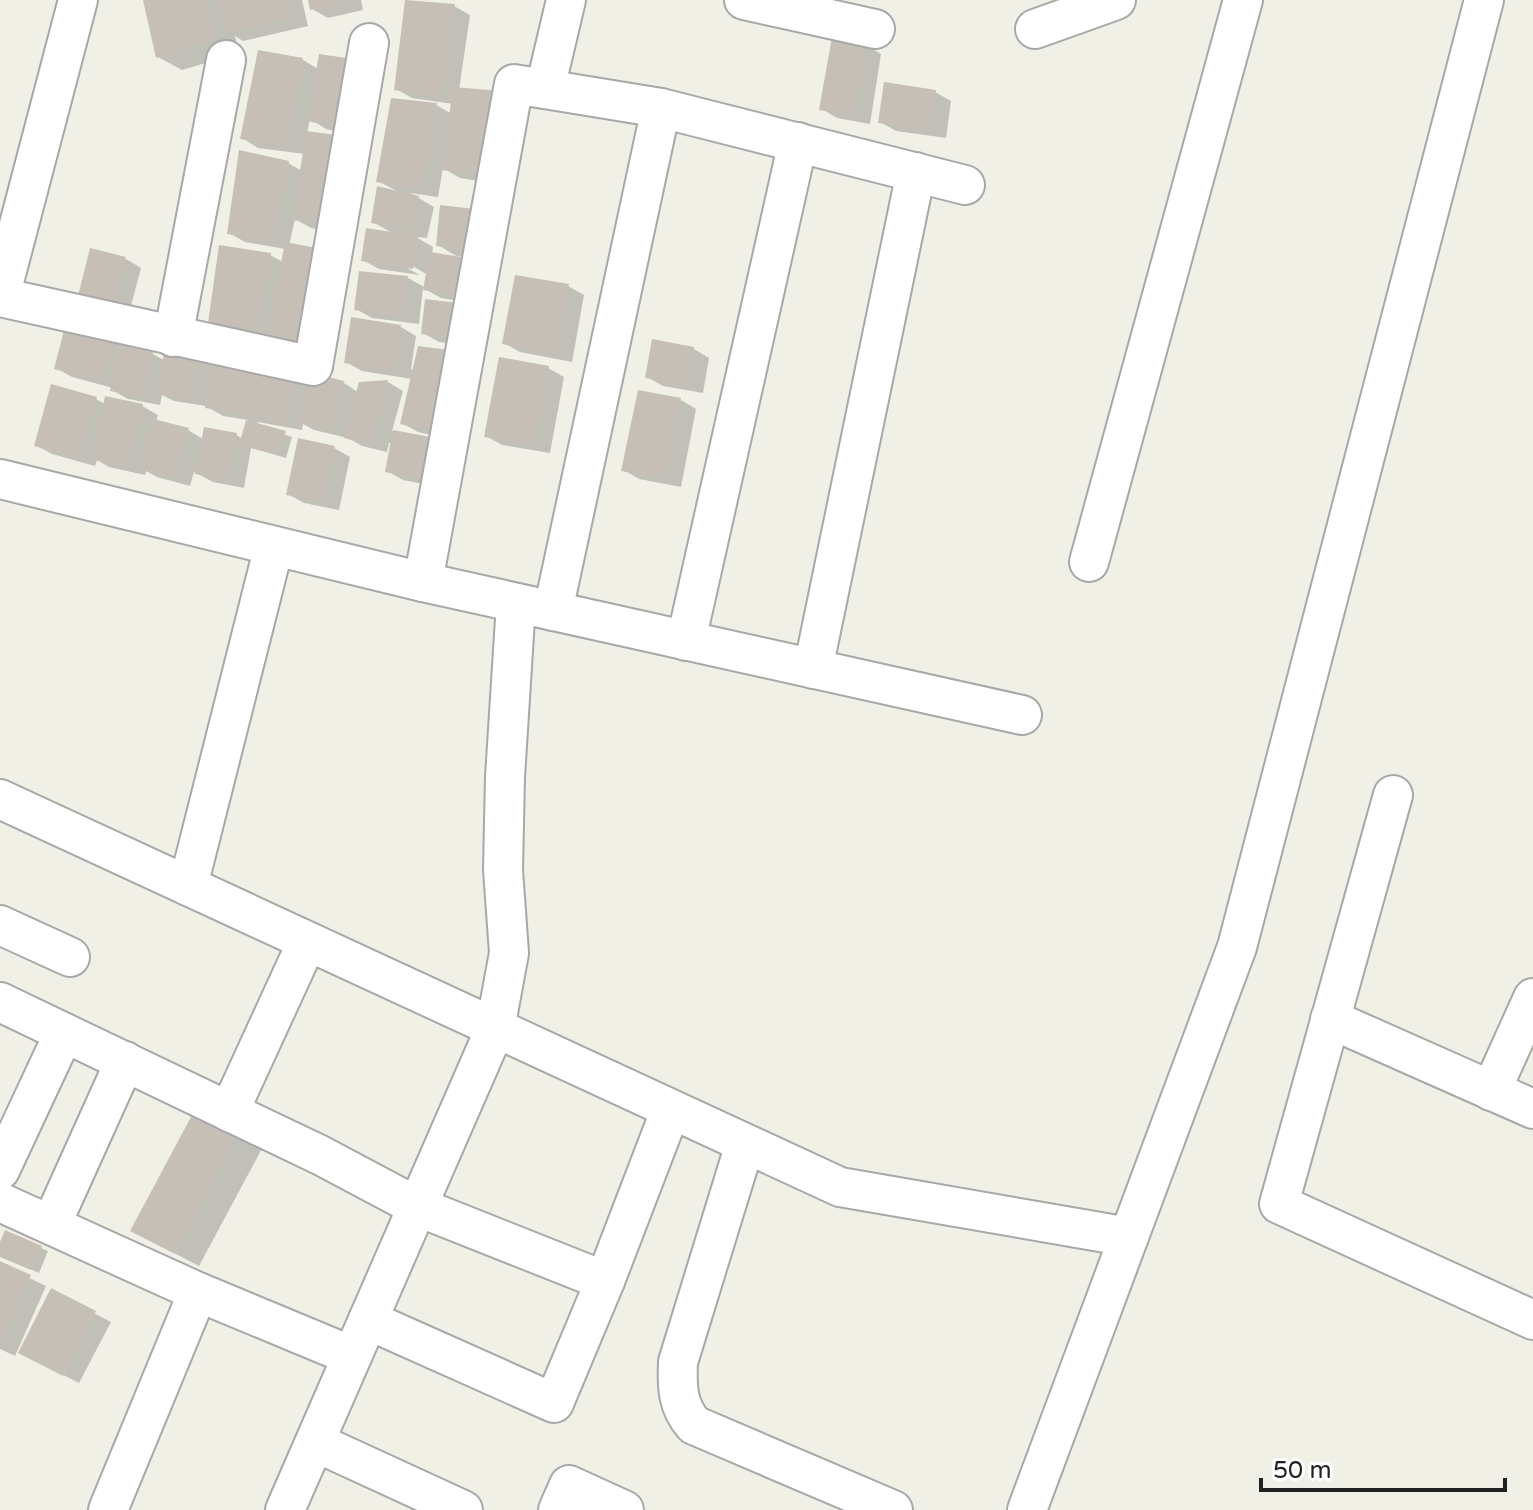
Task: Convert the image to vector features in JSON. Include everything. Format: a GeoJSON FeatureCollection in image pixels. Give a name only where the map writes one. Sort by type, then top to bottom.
{"type":"FeatureCollection","features":[{"type":"Feature","properties":{"kind":"street"},"geometry":{"type":"LineString","coordinates":[[78,0],[0,297],[313,366],[369,43]]}},
{"type":"Feature","properties":{"kind":"street"},"geometry":{"type":"LineString","coordinates":[[545,89],[566,0]]}},
{"type":"Feature","properties":{"kind":"street"},"geometry":{"type":"LineString","coordinates":[[744,0],[875,29]]}},
{"type":"Feature","properties":{"kind":"street"},"geometry":{"type":"LineString","coordinates":[[1035,29],[1116,0]]}},
{"type":"Feature","properties":{"kind":"street"},"geometry":{"type":"LineString","coordinates":[[1089,562],[1243,0]]}},
{"type":"Feature","properties":{"kind":"street"},"geometry":{"type":"LineString","coordinates":[[1027,1510],[1237,947],[1484,0]]}},
{"type":"Feature","properties":{"kind":"street"},"geometry":{"type":"LineString","coordinates":[[173,337],[226,60]]}},
{"type":"Feature","properties":{"kind":"street"},"geometry":{"type":"LineString","coordinates":[[423,582],[514,84],[661,108],[965,185]]}},
{"type":"Feature","properties":{"kind":"street"},"geometry":{"type":"LineString","coordinates":[[553,611],[661,108]]}},
{"type":"Feature","properties":{"kind":"street"},"geometry":{"type":"LineString","coordinates":[[686,641],[798,142]]}},
{"type":"Feature","properties":{"kind":"street"},"geometry":{"type":"LineString","coordinates":[[813,669],[916,172]]}},
{"type":"Feature","properties":{"kind":"street"},"geometry":{"type":"LineString","coordinates":[[0,479],[423,582],[1022,715]]}},
{"type":"Feature","properties":{"kind":"street"},"geometry":{"type":"LineString","coordinates":[[188,886],[274,546]]}},
{"type":"Feature","properties":{"kind":"street"},"geometry":{"type":"LineString","coordinates":[[285,1510],[495,1029],[509,953],[503,870],[505,777],[516,603]]}},
{"type":"Feature","properties":{"kind":"street"},"geometry":{"type":"LineString","coordinates":[[1393,795],[1279,1204],[1533,1320]]}},
{"type":"Feature","properties":{"kind":"street"},"geometry":{"type":"LineString","coordinates":[[0,799],[840,1187],[1129,1237]]}},
{"type":"Feature","properties":{"kind":"street"},"geometry":{"type":"LineString","coordinates":[[0,925],[70,957]]}},
{"type":"Feature","properties":{"kind":"street"},"geometry":{"type":"LineString","coordinates":[[229,1112],[307,942]]}},
{"type":"Feature","properties":{"kind":"street"},"geometry":{"type":"LineString","coordinates":[[1491,1091],[1533,998]]}},
{"type":"Feature","properties":{"kind":"street"},"geometry":{"type":"LineString","coordinates":[[1,1007],[125,1061],[320,1155],[416,1206],[605,1281]]}},
{"type":"Feature","properties":{"kind":"street"},"geometry":{"type":"LineString","coordinates":[[1330,1019],[1533,1109]]}},
{"type":"Feature","properties":{"kind":"street"},"geometry":{"type":"LineString","coordinates":[[0,1170],[64,1033]]}},
{"type":"Feature","properties":{"kind":"street"},"geometry":{"type":"LineString","coordinates":[[52,1223],[125,1061]]}},
{"type":"Feature","properties":{"kind":"street"},"geometry":{"type":"LineString","coordinates":[[368,1320],[554,1403],[671,1109]]}},
{"type":"Feature","properties":{"kind":"street"},"geometry":{"type":"LineString","coordinates":[[745,1144],[678,1362],[677,1387],[683,1412],[694,1425],[893,1510]]}},
{"type":"Feature","properties":{"kind":"street"},"geometry":{"type":"LineString","coordinates":[[0,1202],[52,1223],[198,1292],[352,1356]]}},
{"type":"Feature","properties":{"kind":"street"},"geometry":{"type":"LineString","coordinates":[[108,1510],[198,1292]]}},
{"type":"Feature","properties":{"kind":"street"},"geometry":{"type":"LineString","coordinates":[[315,1442],[463,1510]]}},
{"type":"Feature","properties":{"kind":"street"},"geometry":{"type":"LineString","coordinates":[[558,1510],[569,1485],[624,1510]]}},
{"type":"Feature","properties":{"kind":"building"},"geometry":{"type":"Polygon","coordinates":[[[143,0],[207,0],[216,40],[156,58],[143,0]]]}},
{"type":"Feature","properties":{"kind":"building"},"geometry":{"type":"Polygon","coordinates":[[[218,0],[289,0],[293,18],[226,33],[218,0]]]}},
{"type":"Feature","properties":{"kind":"building"},"geometry":{"type":"Polygon","coordinates":[[[308,0],[350,0],[350,1],[310,10],[308,0]]]}},
{"type":"Feature","properties":{"kind":"building"},"geometry":{"type":"Polygon","coordinates":[[[405,0],[455,4],[441,97],[394,90],[405,0]]]}},
{"type":"Feature","properties":{"kind":"building"},"geometry":{"type":"Polygon","coordinates":[[[832,37],[866,43],[854,116],[819,110],[832,37]]]}},
{"type":"Feature","properties":{"kind":"building"},"geometry":{"type":"Polygon","coordinates":[[[258,50],[303,58],[288,146],[240,139],[258,50]]]}},
{"type":"Feature","properties":{"kind":"building"},"geometry":{"type":"Polygon","coordinates":[[[319,54],[360,60],[347,130],[308,121],[319,54]]]}},
{"type":"Feature","properties":{"kind":"building"},"geometry":{"type":"Polygon","coordinates":[[[884,82],[936,90],[930,131],[878,123],[884,82]]]}},
{"type":"Feature","properties":{"kind":"building"},"geometry":{"type":"Polygon","coordinates":[[[453,87],[502,91],[489,178],[442,170],[453,87]]]}},
{"type":"Feature","properties":{"kind":"building"},"geometry":{"type":"Polygon","coordinates":[[[391,98],[437,103],[422,190],[376,182],[391,98]]]}},
{"type":"Feature","properties":{"kind":"building"},"geometry":{"type":"Polygon","coordinates":[[[306,131],[344,136],[328,226],[293,220],[306,131]]]}},
{"type":"Feature","properties":{"kind":"building"},"geometry":{"type":"Polygon","coordinates":[[[239,150],[289,161],[273,242],[227,234],[239,150]]]}},
{"type":"Feature","properties":{"kind":"building"},"geometry":{"type":"Polygon","coordinates":[[[377,186],[419,196],[412,231],[371,223],[377,186]]]}},
{"type":"Feature","properties":{"kind":"building"},"geometry":{"type":"Polygon","coordinates":[[[440,205],[483,210],[479,251],[436,246],[440,205]]]}},
{"type":"Feature","properties":{"kind":"building"},"geometry":{"type":"Polygon","coordinates":[[[366,228],[418,236],[413,269],[361,261],[366,228]]]}},
{"type":"Feature","properties":{"kind":"building"},"geometry":{"type":"Polygon","coordinates":[[[285,242],[322,249],[307,351],[266,342],[285,242]]]}},
{"type":"Feature","properties":{"kind":"building"},"geometry":{"type":"Polygon","coordinates":[[[219,245],[271,253],[259,330],[208,323],[219,245]]]}},
{"type":"Feature","properties":{"kind":"building"},"geometry":{"type":"Polygon","coordinates":[[[90,248],[126,257],[112,313],[76,304],[90,248]]]}},
{"type":"Feature","properties":{"kind":"building"},"geometry":{"type":"Polygon","coordinates":[[[430,252],[474,259],[468,297],[423,290],[430,252]]]}},
{"type":"Feature","properties":{"kind":"building"},"geometry":{"type":"Polygon","coordinates":[[[359,271],[408,276],[404,316],[354,310],[359,271]]]}},
{"type":"Feature","properties":{"kind":"building"},"geometry":{"type":"Polygon","coordinates":[[[515,275],[569,284],[557,354],[502,344],[515,275]]]}},
{"type":"Feature","properties":{"kind":"building"},"geometry":{"type":"Polygon","coordinates":[[[425,299],[466,304],[462,339],[421,334],[425,299]]]}},
{"type":"Feature","properties":{"kind":"building"},"geometry":{"type":"Polygon","coordinates":[[[351,317],[401,325],[394,371],[344,363],[351,317]]]}},
{"type":"Feature","properties":{"kind":"building"},"geometry":{"type":"Polygon","coordinates":[[[67,319],[116,331],[102,381],[54,369],[67,319]]]}},
{"type":"Feature","properties":{"kind":"building"},"geometry":{"type":"Polygon","coordinates":[[[652,339],[694,347],[687,386],[645,378],[652,339]]]}},
{"type":"Feature","properties":{"kind":"building"},"geometry":{"type":"Polygon","coordinates":[[[119,345],[153,352],[145,398],[110,391],[119,345]]]}},
{"type":"Feature","properties":{"kind":"building"},"geometry":{"type":"Polygon","coordinates":[[[418,346],[457,351],[435,432],[400,424],[418,346]]]}},
{"type":"Feature","properties":{"kind":"building"},"geometry":{"type":"Polygon","coordinates":[[[165,349],[199,356],[191,400],[156,393],[165,349]]]}},
{"type":"Feature","properties":{"kind":"building"},"geometry":{"type":"Polygon","coordinates":[[[499,357],[549,366],[534,446],[484,437],[499,357]]]}},
{"type":"Feature","properties":{"kind":"building"},"geometry":{"type":"Polygon","coordinates":[[[214,359],[296,374],[287,423],[205,408],[214,359]]]}},
{"type":"Feature","properties":{"kind":"building"},"geometry":{"type":"Polygon","coordinates":[[[309,372],[344,381],[332,431],[296,422],[309,372]]]}},
{"type":"Feature","properties":{"kind":"building"},"geometry":{"type":"Polygon","coordinates":[[[388,380],[371,445],[344,438],[359,382],[388,380]]]}},
{"type":"Feature","properties":{"kind":"building"},"geometry":{"type":"Polygon","coordinates":[[[51,384],[97,397],[79,459],[34,446],[51,384]]]}},
{"type":"Feature","properties":{"kind":"building"},"geometry":{"type":"Polygon","coordinates":[[[638,390],[681,398],[665,479],[621,471],[638,390]]]}},
{"type":"Feature","properties":{"kind":"building"},"geometry":{"type":"Polygon","coordinates":[[[105,396],[143,404],[129,468],[91,459],[105,396]]]}},
{"type":"Feature","properties":{"kind":"building"},"geometry":{"type":"Polygon","coordinates":[[[153,419],[189,428],[175,479],[139,469],[153,419]]]}},
{"type":"Feature","properties":{"kind":"building"},"geometry":{"type":"Polygon","coordinates":[[[246,420],[286,431],[279,455],[239,445],[246,420]]]}},
{"type":"Feature","properties":{"kind":"building"},"geometry":{"type":"Polygon","coordinates":[[[204,427],[237,433],[228,480],[195,474],[204,427]]]}},
{"type":"Feature","properties":{"kind":"building"},"geometry":{"type":"Polygon","coordinates":[[[393,430],[441,439],[433,482],[385,472],[393,430]]]}},
{"type":"Feature","properties":{"kind":"building"},"geometry":{"type":"Polygon","coordinates":[[[298,438],[335,446],[323,502],[286,495],[298,438]]]}},
{"type":"Feature","properties":{"kind":"building"},"geometry":{"type":"Polygon","coordinates":[[[199,1102],[243,1125],[175,1254],[130,1231],[199,1102]]]}},
{"type":"Feature","properties":{"kind":"building"},"geometry":{"type":"Polygon","coordinates":[[[5,1230],[42,1246],[31,1270],[0,1257],[0,1242],[5,1230]]]}},
{"type":"Feature","properties":{"kind":"building"},"geometry":{"type":"Polygon","coordinates":[[[0,1261],[31,1275],[0,1346],[0,1261]]]}},
{"type":"Feature","properties":{"kind":"building"},"geometry":{"type":"Polygon","coordinates":[[[51,1288],[96,1311],[63,1376],[18,1353],[51,1288]]]}}]}
